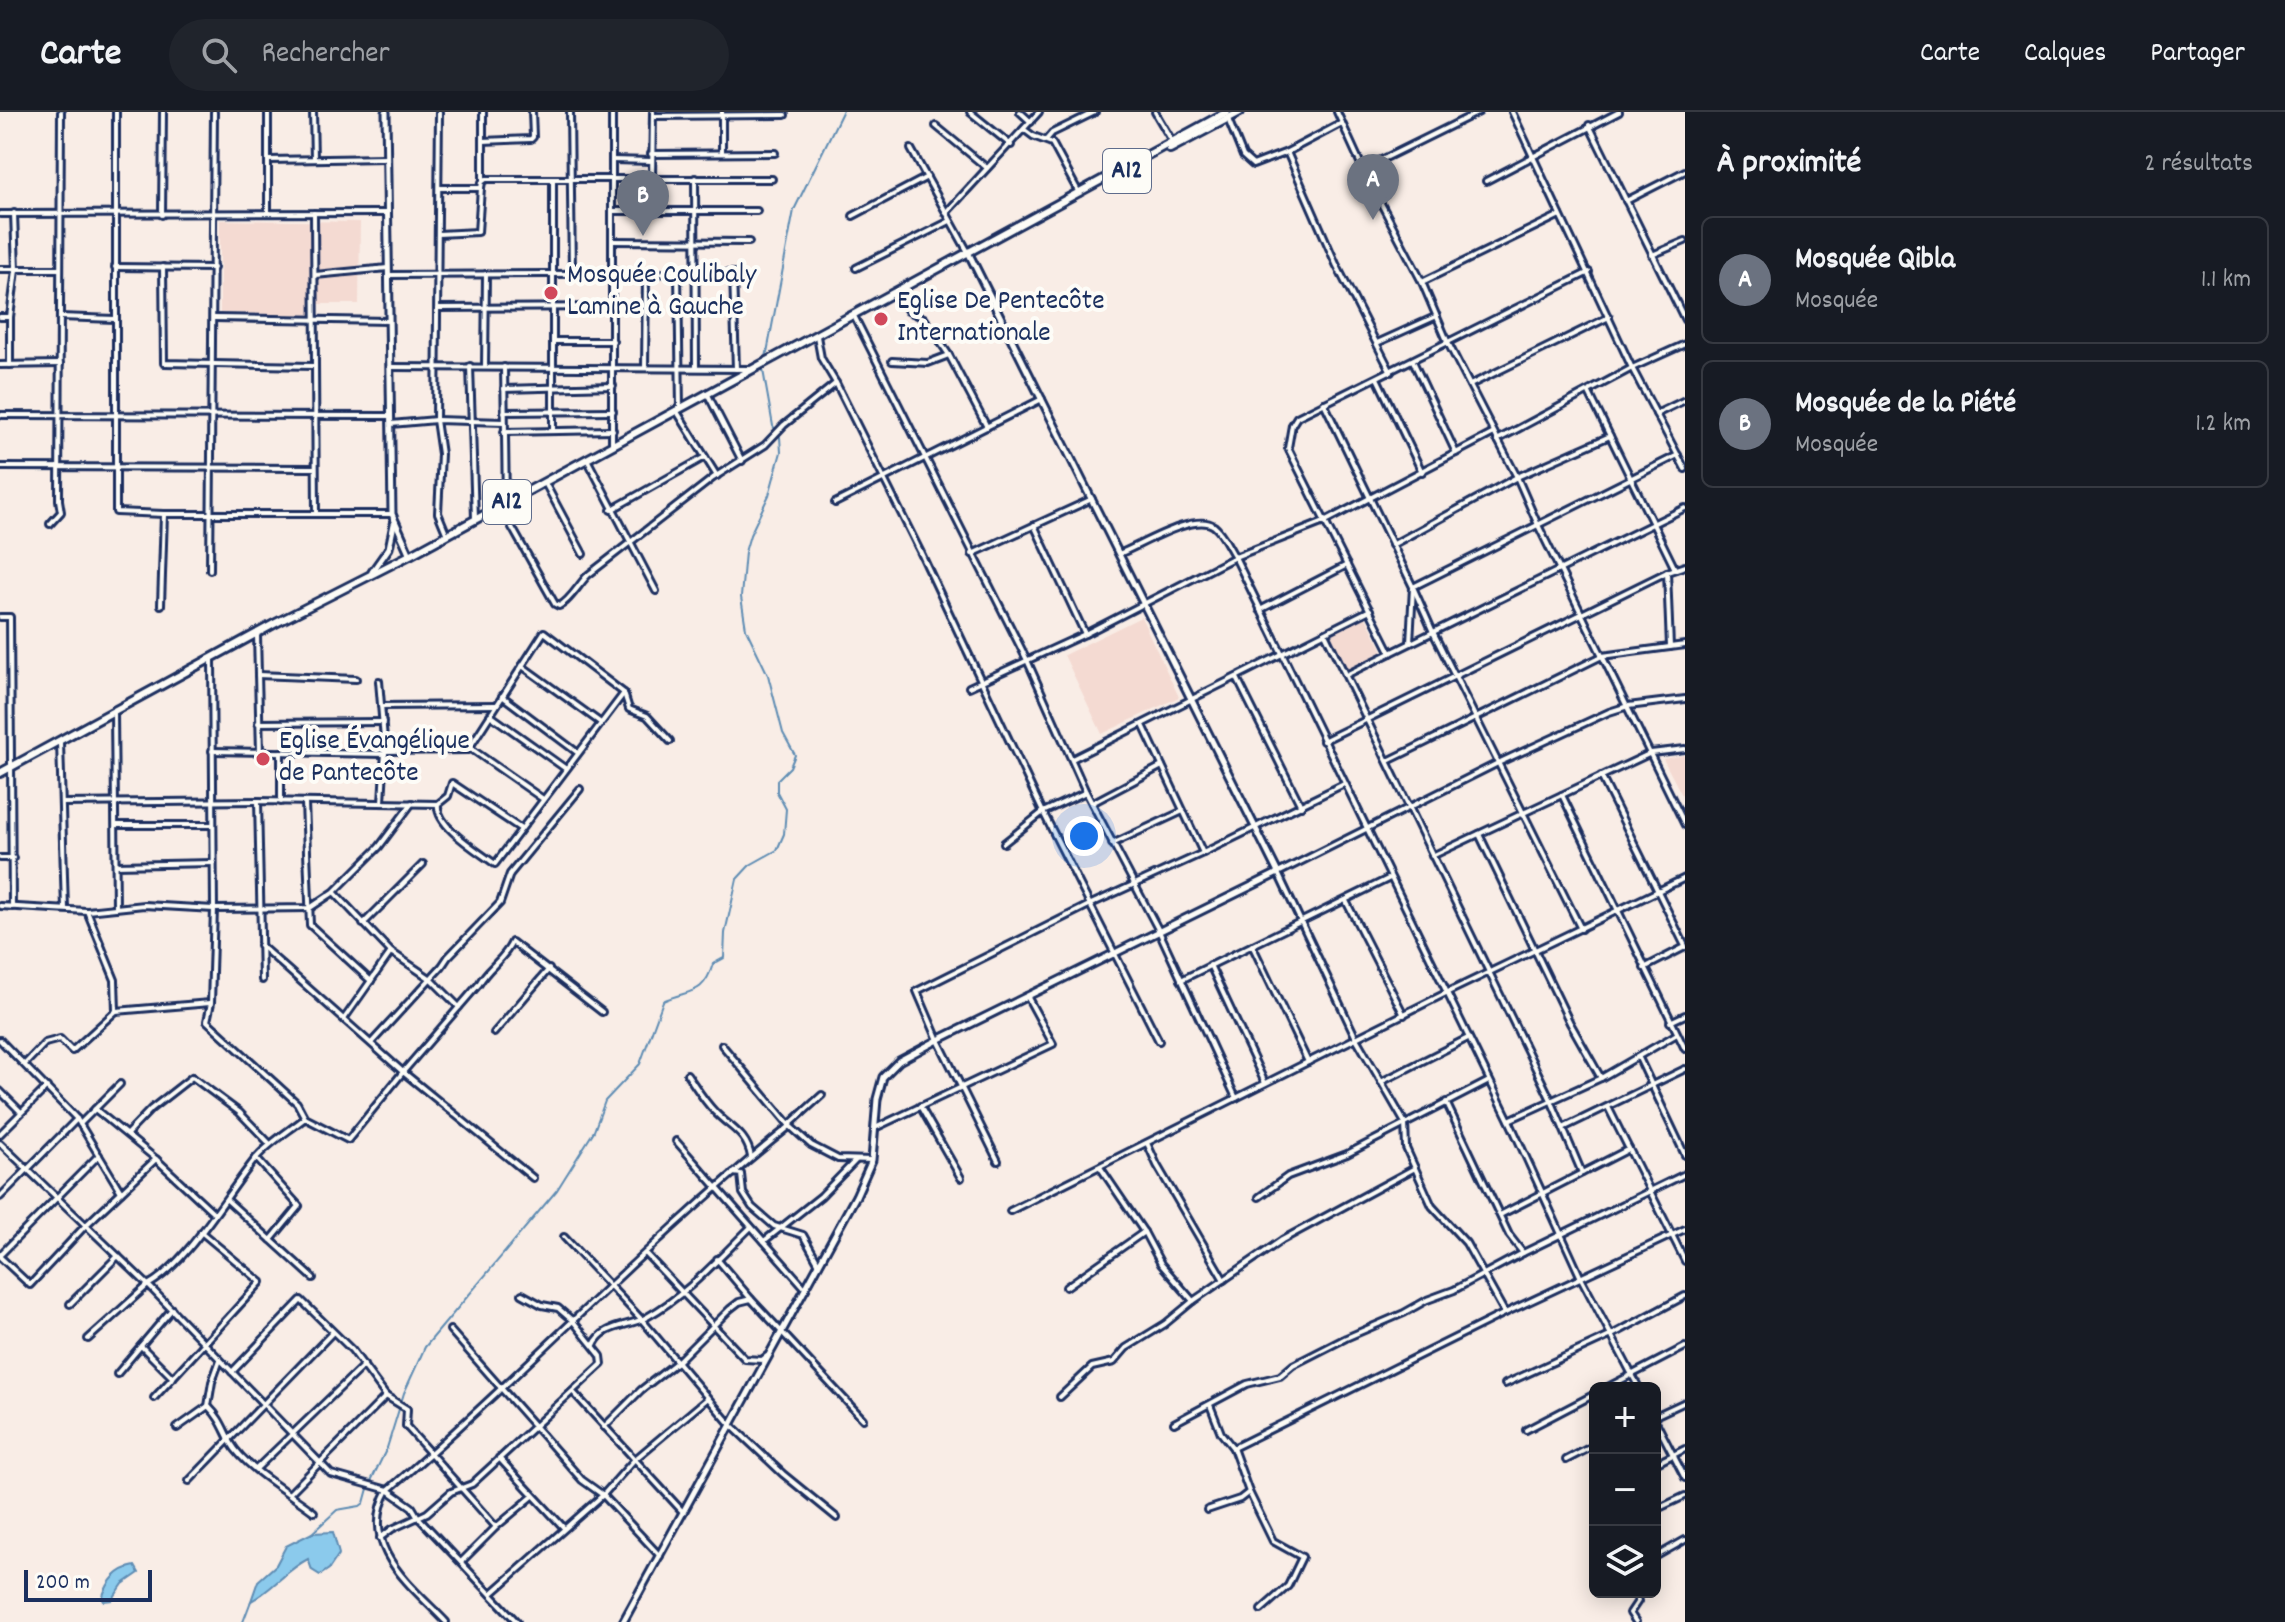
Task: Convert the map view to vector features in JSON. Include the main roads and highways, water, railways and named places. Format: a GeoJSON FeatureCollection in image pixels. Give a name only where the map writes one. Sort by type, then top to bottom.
{"type":"FeatureCollection","features":[{"type":"Feature","properties":{"kind":"main road","name":"A12"},"geometry":{"type":"LineString","coordinates":[[1014,229],[1227,115],[1240,112]]}},
{"type":"Feature","properties":{"kind":"main road","name":"A12"},"geometry":{"type":"LineString","coordinates":[[0,773],[1173,144]]}},
{"type":"Feature","properties":{"kind":"water"},"geometry":{"type":"Polygon","coordinates":[[[333,1532],[339,1554],[329,1569],[320,1575],[312,1570],[308,1559],[251,1601],[258,1581],[276,1565],[286,1546],[312,1533],[333,1532]]]}},
{"type":"Feature","properties":{"kind":"water"},"geometry":{"type":"Polygon","coordinates":[[[135,1566],[139,1573],[123,1584],[112,1600],[104,1601],[102,1598],[110,1581],[123,1570],[135,1566]]]}},
{"type":"Feature","properties":{"kind":"waterway"},"geometry":{"type":"LineString","coordinates":[[766,358],[794,210],[842,112]]}},
{"type":"Feature","properties":{"kind":"waterway"},"geometry":{"type":"LineString","coordinates":[[311,1534],[337,1510],[364,1503],[387,1448],[404,1393],[425,1347],[557,1190],[594,1131],[605,1101],[640,1064],[663,1001],[700,987],[713,964],[724,958],[725,933],[737,879],[750,865],[777,850],[784,834],[786,809],[777,792],[777,780],[790,767],[795,755],[783,733],[768,675],[746,629],[741,597],[745,552],[769,495],[781,452],[780,437],[773,426],[764,364]]}},
{"type":"Feature","properties":{"kind":"waterway"},"geometry":{"type":"LineString","coordinates":[[243,1622],[251,1601]]}},
{"type":"Feature","properties":{"kind":"place","name":"Mosquée Qibla"},"geometry":{"type":"Point","coordinates":[1373,220]}},
{"type":"Feature","properties":{"kind":"place","name":"Mosquée de la Piété"},"geometry":{"type":"Point","coordinates":[643,236]}},
{"type":"Feature","properties":{"kind":"place","name":"Mosquée Coulibaly Lamine à Gauche"},"geometry":{"type":"Point","coordinates":[551,293]}},
{"type":"Feature","properties":{"kind":"place","name":"Eglise De Pentecôte Internationale"},"geometry":{"type":"Point","coordinates":[881,319]}},
{"type":"Feature","properties":{"kind":"place","name":"Eglise Évangélique de Pantecôte"},"geometry":{"type":"Point","coordinates":[263,759]}}]}
